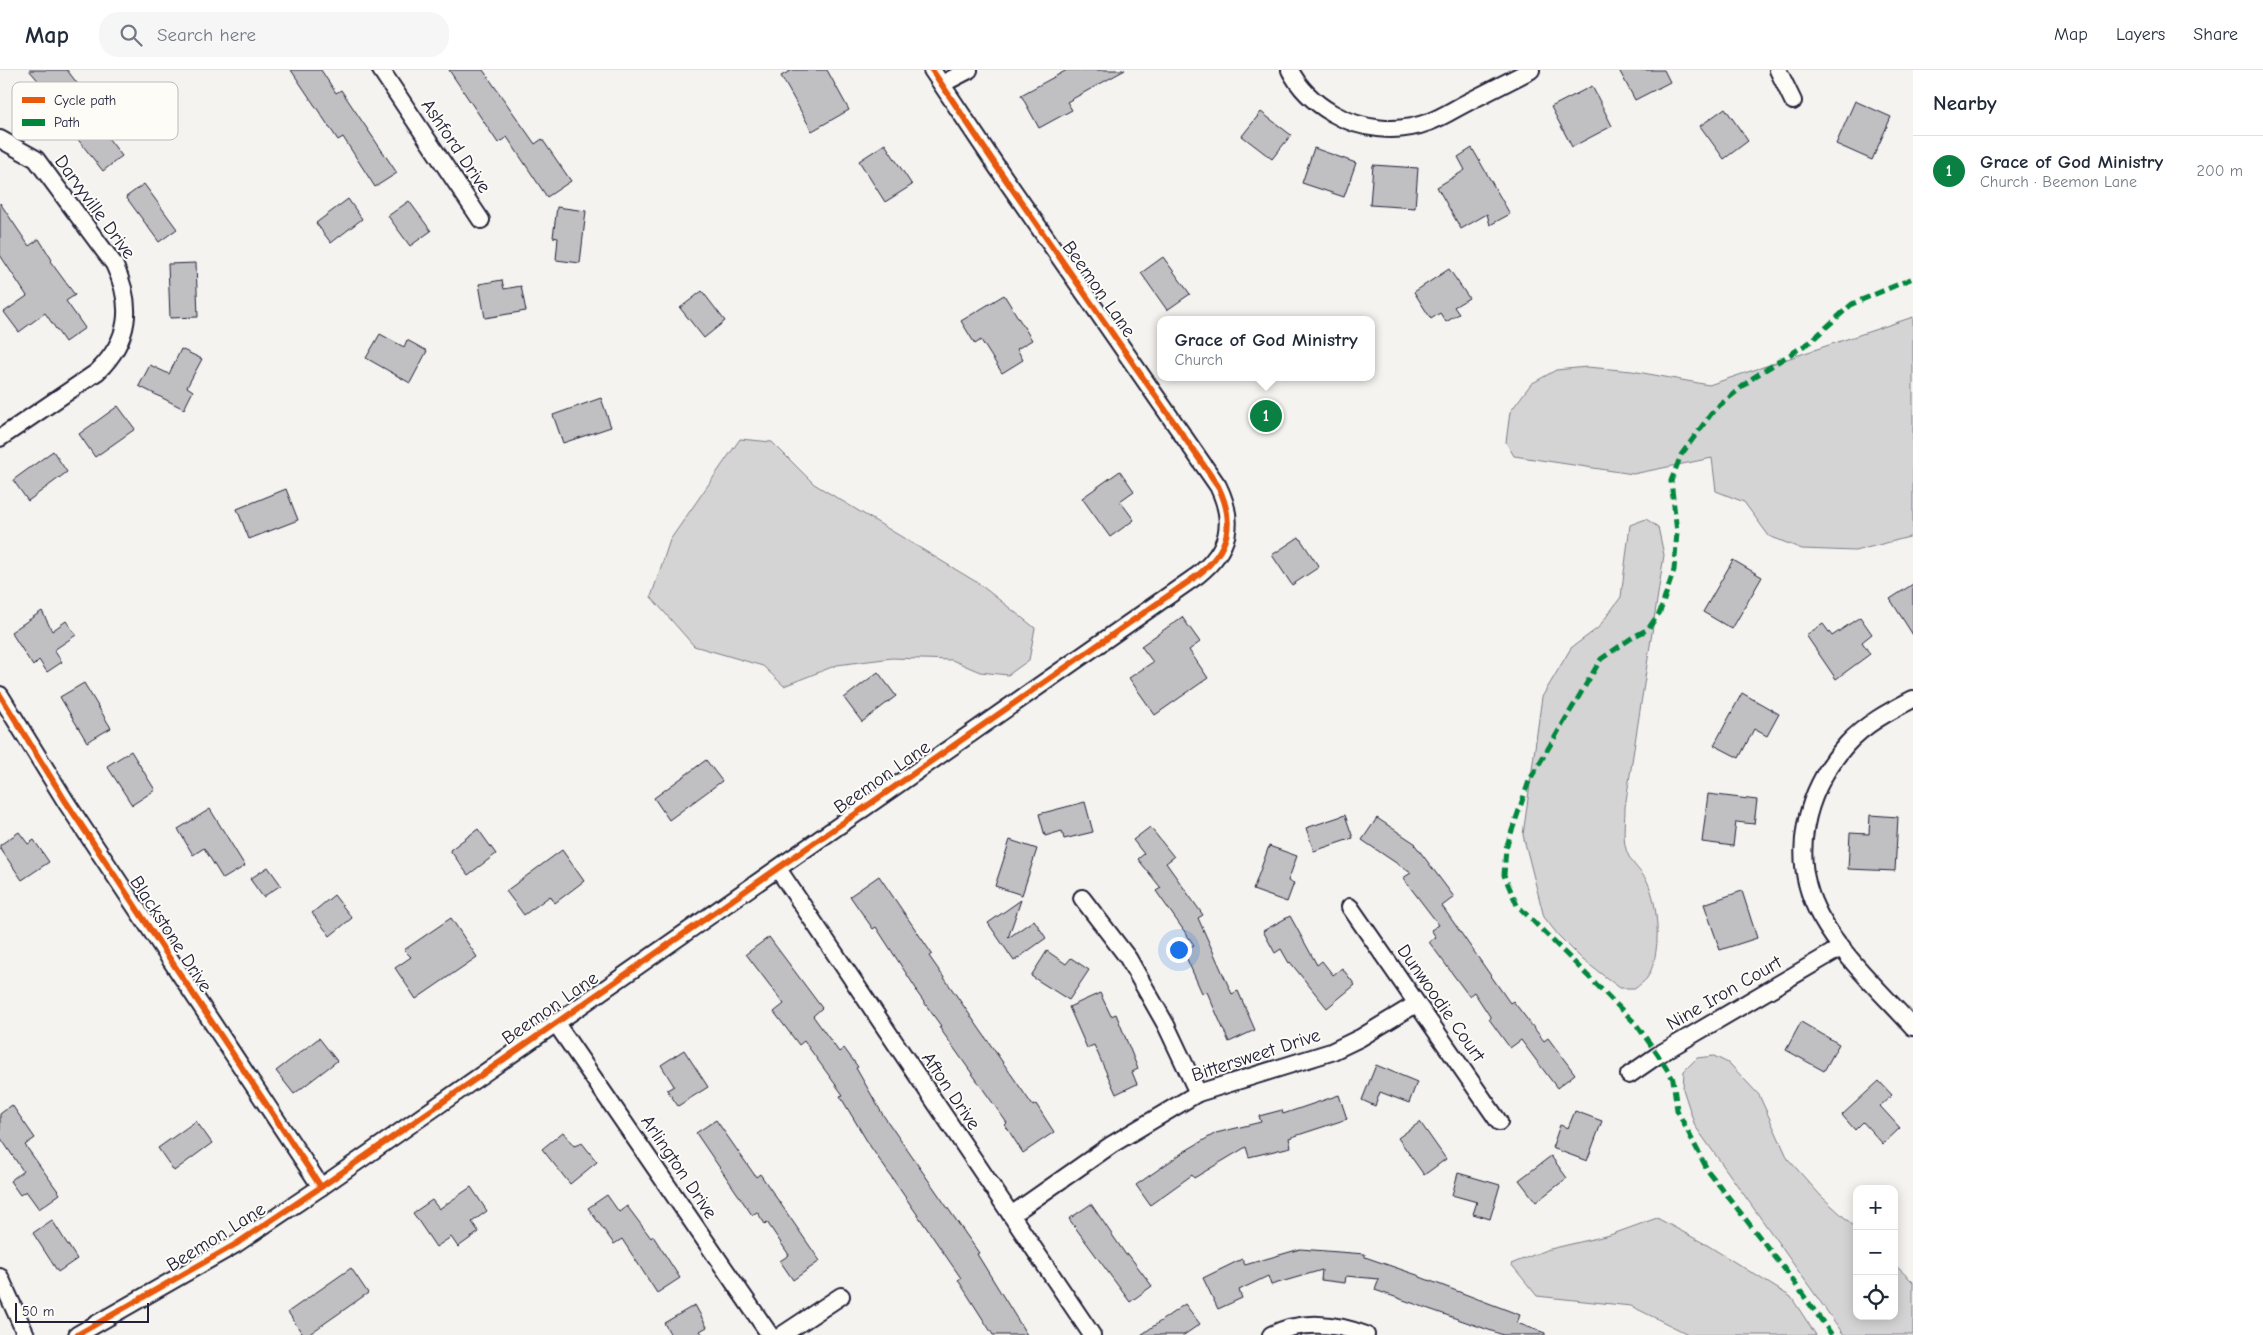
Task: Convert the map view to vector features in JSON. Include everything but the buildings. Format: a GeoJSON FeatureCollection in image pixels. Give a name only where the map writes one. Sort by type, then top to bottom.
{"type":"FeatureCollection","features":[{"type":"Feature","properties":{"kind":"street","name":"Ashford Drive"},"geometry":{"type":"LineString","coordinates":[[381,70],[482,220]]}},
{"type":"Feature","properties":{"kind":"street","name":"Beemon Lane"},"geometry":{"type":"LineString","coordinates":[[77,1335],[236,1244],[321,1187],[1198,575],[1218,555],[1228,530],[1228,514],[1225,500],[1218,486],[932,70]]}},
{"type":"Feature","properties":{"kind":"street"},"geometry":{"type":"LineString","coordinates":[[942,84],[970,70]]}},
{"type":"Feature","properties":{"kind":"street"},"geometry":{"type":"LineString","coordinates":[[1290,70],[1305,92],[1322,108],[1362,126],[1383,129],[1405,128],[1428,122],[1531,70]]}},
{"type":"Feature","properties":{"kind":"street"},"geometry":{"type":"LineString","coordinates":[[1778,70],[1793,101]]}},
{"type":"Feature","properties":{"kind":"street","name":"Darvyville Drive"},"geometry":{"type":"LineString","coordinates":[[0,138],[36,159],[114,264],[122,281],[126,296],[127,314],[119,343],[105,364],[0,438]]}},
{"type":"Feature","properties":{"kind":"street","name":"Blackstone Drive"},"geometry":{"type":"LineString","coordinates":[[0,694],[66,802],[321,1187]]}},
{"type":"Feature","properties":{"kind":"street"},"geometry":{"type":"LineString","coordinates":[[1913,698],[1866,728],[1848,743],[1823,776],[1806,820],[1803,836],[1805,879],[1820,917],[1842,947],[1913,1027]]}},
{"type":"Feature","properties":{"kind":"street","name":"Afton Drive"},"geometry":{"type":"LineString","coordinates":[[778,869],[1092,1335]]}},
{"type":"Feature","properties":{"kind":"street"},"geometry":{"type":"LineString","coordinates":[[1082,898],[1128,958],[1166,1025],[1198,1093]]}},
{"type":"Feature","properties":{"kind":"street","name":"Dunwoodie Court"},"geometry":{"type":"LineString","coordinates":[[1350,907],[1499,1122]]}},
{"type":"Feature","properties":{"kind":"street","name":"Nine Iron Court"},"geometry":{"type":"LineString","coordinates":[[1629,1075],[1658,1055],[1842,947]]}},
{"type":"Feature","properties":{"kind":"street","name":"Bittersweet Drive"},"geometry":{"type":"LineString","coordinates":[[1011,1215],[1111,1145],[1198,1093],[1331,1052],[1360,1038],[1416,1004]]}},
{"type":"Feature","properties":{"kind":"street","name":"Arlington Drive"},"geometry":{"type":"LineString","coordinates":[[556,1022],[770,1335]]}},
{"type":"Feature","properties":{"kind":"street"},"geometry":{"type":"LineString","coordinates":[[0,1277],[26,1335]]}},
{"type":"Feature","properties":{"kind":"street"},"geometry":{"type":"LineString","coordinates":[[782,1335],[841,1296]]}},
{"type":"Feature","properties":{"kind":"street"},"geometry":{"type":"LineString","coordinates":[[1271,1335],[1301,1325],[1337,1327],[1366,1335]]}},
{"type":"Feature","properties":{"kind":"shaded area"},"geometry":{"type":"Polygon","coordinates":[[[1913,317],[1913,536],[1855,551],[1802,549],[1769,536],[1744,502],[1716,491],[1712,458],[1633,474],[1514,456],[1506,442],[1510,412],[1531,384],[1556,370],[1587,367],[1632,371],[1709,385],[1913,317]]]}},
{"type":"Feature","properties":{"kind":"shaded area"},"geometry":{"type":"Polygon","coordinates":[[[740,439],[772,442],[814,484],[978,583],[1035,628],[1029,660],[1008,675],[980,672],[952,660],[892,658],[837,665],[784,686],[763,666],[694,646],[651,597],[670,540],[740,439]]]}},
{"type":"Feature","properties":{"kind":"shaded area"},"geometry":{"type":"Polygon","coordinates":[[[1646,519],[1658,527],[1664,555],[1625,807],[1624,836],[1629,856],[1647,881],[1651,891],[1656,916],[1657,944],[1652,968],[1647,978],[1636,988],[1620,988],[1583,960],[1558,935],[1544,917],[1523,835],[1542,697],[1571,648],[1598,628],[1621,597],[1630,525],[1646,519]]]}},
{"type":"Feature","properties":{"kind":"shaded area"},"geometry":{"type":"Polygon","coordinates":[[[1714,1056],[1730,1064],[1759,1095],[1788,1159],[1821,1196],[1853,1225],[1853,1320],[1898,1320],[1898,1268],[1913,1282],[1913,1335],[1844,1335],[1695,1126],[1683,1089],[1684,1071],[1697,1058],[1714,1056]]]}},
{"type":"Feature","properties":{"kind":"shaded area"},"geometry":{"type":"Polygon","coordinates":[[[1657,1218],[1707,1245],[1791,1297],[1816,1335],[1690,1335],[1631,1306],[1537,1296],[1511,1264],[1546,1250],[1610,1235],[1657,1218]]]}},
{"type":"Feature","properties":{"kind":"marked path"},"geometry":{"type":"LineString","coordinates":[[1832,1335],[1786,1271],[1708,1171],[1677,1110],[1673,1079],[1636,1024],[1517,905],[1504,875],[1506,848],[1529,781],[1601,659],[1648,629],[1660,612],[1674,570],[1677,532],[1671,481],[1681,455],[1714,410],[1754,377],[1810,342],[1852,304],[1913,278]]}},
{"type":"Feature","properties":{"kind":"cycle path"},"geometry":{"type":"LineString","coordinates":[[77,1335],[236,1244],[321,1187],[1198,575],[1217,556],[1223,546],[1228,524],[1224,499],[1218,486],[932,70]]}},
{"type":"Feature","properties":{"kind":"cycle path"},"geometry":{"type":"LineString","coordinates":[[0,695],[66,802],[321,1187]]}},
{"type":"Feature","properties":{"kind":"place","name":"Grace of God Ministry"},"geometry":{"type":"Point","coordinates":[1266,416]}}]}
